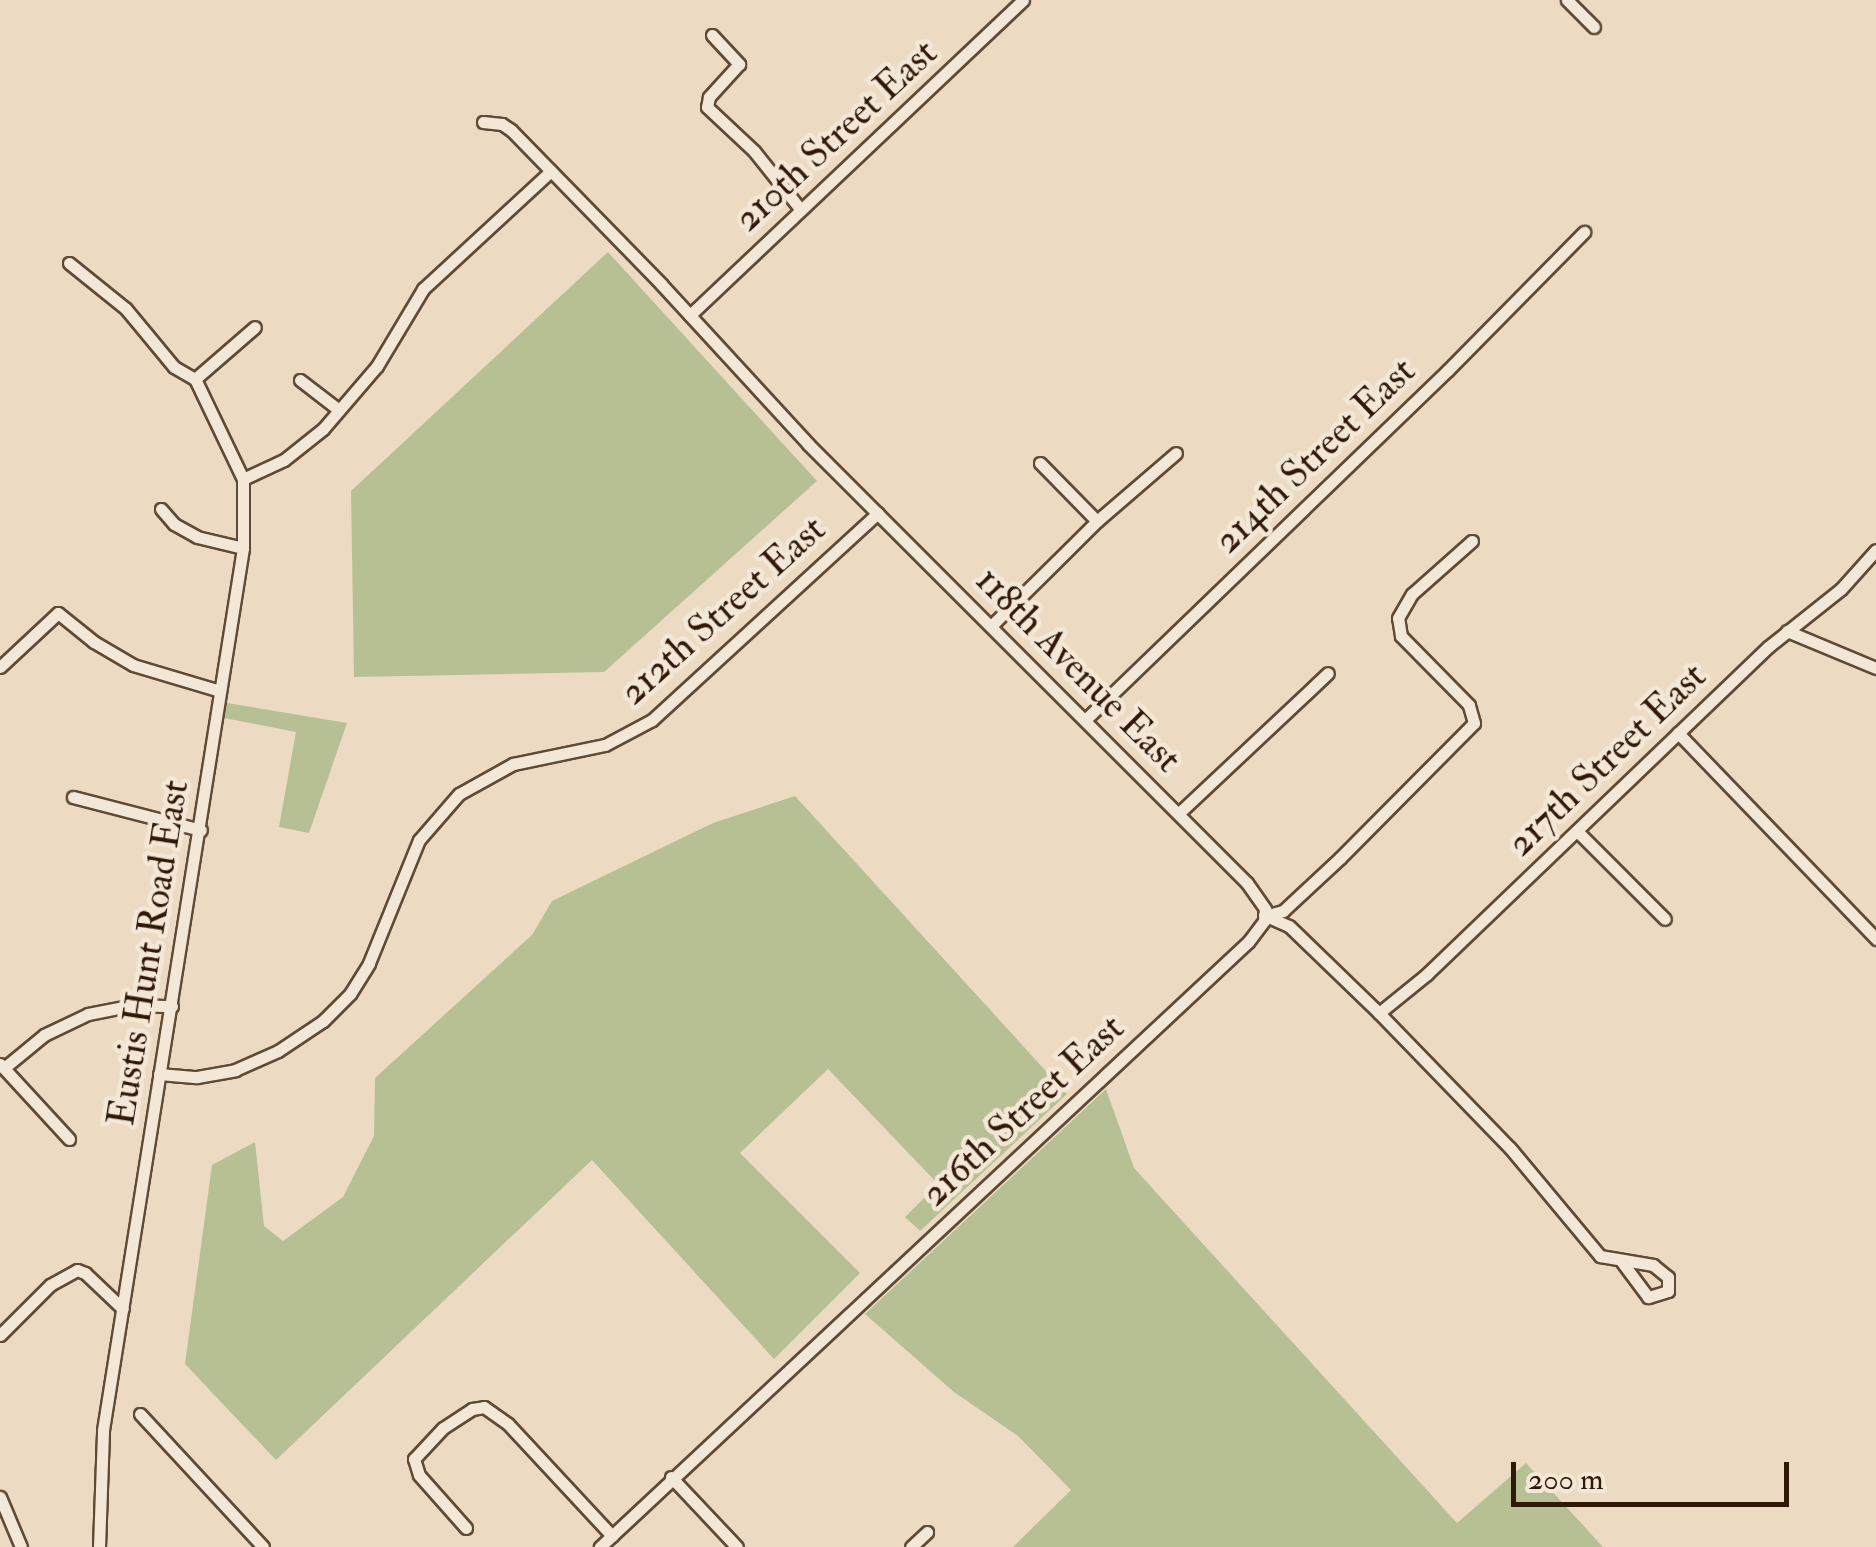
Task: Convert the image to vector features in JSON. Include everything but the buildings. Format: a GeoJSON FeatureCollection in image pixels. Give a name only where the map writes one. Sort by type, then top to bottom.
{"type":"FeatureCollection","features":[{"type":"Feature","properties":{"kind":"street","name":"210th Street East"},"geometry":{"type":"LineString","coordinates":[[690,316],[1023,0]]}},
{"type":"Feature","properties":{"kind":"street"},"geometry":{"type":"LineString","coordinates":[[1567,0],[1594,27]]}},
{"type":"Feature","properties":{"kind":"street"},"geometry":{"type":"LineString","coordinates":[[712,34],[739,64],[708,97],[707,107],[754,151],[801,210]]}},
{"type":"Feature","properties":{"kind":"street","name":"118th Avenue East"},"geometry":{"type":"LineString","coordinates":[[483,122],[511,130],[878,513],[1260,896],[1264,915],[1288,926],[1379,1013],[1510,1148],[1600,1256],[1622,1262]]}},
{"type":"Feature","properties":{"kind":"street"},"geometry":{"type":"LineString","coordinates":[[243,478],[298,450],[339,410],[377,366],[423,289],[551,172]]}},
{"type":"Feature","properties":{"kind":"street","name":"214th Street East"},"geometry":{"type":"LineString","coordinates":[[1084,720],[1448,370],[1584,232]]}},
{"type":"Feature","properties":{"kind":"street","name":"Eustis Hunt Road East"},"geometry":{"type":"LineString","coordinates":[[69,263],[126,309],[174,367],[195,380],[231,445],[243,478],[243,548],[103,1430],[99,1547]]}},
{"type":"Feature","properties":{"kind":"street"},"geometry":{"type":"LineString","coordinates":[[195,380],[255,327]]}},
{"type":"Feature","properties":{"kind":"street"},"geometry":{"type":"LineString","coordinates":[[300,380],[339,410]]}},
{"type":"Feature","properties":{"kind":"street"},"geometry":{"type":"LineString","coordinates":[[991,626],[1097,521],[1176,453]]}},
{"type":"Feature","properties":{"kind":"street"},"geometry":{"type":"LineString","coordinates":[[1040,463],[1097,521]]}},
{"type":"Feature","properties":{"kind":"street"},"geometry":{"type":"LineString","coordinates":[[161,509],[174,524],[197,538],[243,548]]}},
{"type":"Feature","properties":{"kind":"street","name":"212th Street East"},"geometry":{"type":"LineString","coordinates":[[160,1074],[197,1076],[234,1070],[278,1051],[323,1021],[350,994],[369,963],[419,840],[460,794],[513,764],[605,745],[652,720],[878,513]]}},
{"type":"Feature","properties":{"kind":"street","name":"216th Street East"},"geometry":{"type":"LineString","coordinates":[[600,1547],[1248,942],[1264,915],[1283,911],[1464,738],[1474,717],[1469,706],[1402,636],[1398,618],[1412,594],[1472,541]]}},
{"type":"Feature","properties":{"kind":"street","name":"217th Street East"},"geometry":{"type":"LineString","coordinates":[[1379,1013],[1405,996],[1787,631],[1841,589],[1876,550]]}},
{"type":"Feature","properties":{"kind":"street"},"geometry":{"type":"LineString","coordinates":[[0,667],[58,613],[94,642],[133,665],[220,691]]}},
{"type":"Feature","properties":{"kind":"street"},"geometry":{"type":"LineString","coordinates":[[1787,631],[1876,668]]}},
{"type":"Feature","properties":{"kind":"street"},"geometry":{"type":"LineString","coordinates":[[1179,812],[1328,673]]}},
{"type":"Feature","properties":{"kind":"street"},"geometry":{"type":"LineString","coordinates":[[1678,733],[1876,939]]}},
{"type":"Feature","properties":{"kind":"street"},"geometry":{"type":"LineString","coordinates":[[73,797],[201,830]]}},
{"type":"Feature","properties":{"kind":"street"},"geometry":{"type":"LineString","coordinates":[[1577,831],[1665,919]]}},
{"type":"Feature","properties":{"kind":"street"},"geometry":{"type":"LineString","coordinates":[[69,1139],[2,1066],[44,1035],[88,1014],[134,1005],[172,1006]]}},
{"type":"Feature","properties":{"kind":"street"},"geometry":{"type":"LineString","coordinates":[[0,1335],[50,1285],[77,1270],[124,1308]]}},
{"type":"Feature","properties":{"kind":"street"},"geometry":{"type":"LineString","coordinates":[[466,1528],[418,1475],[414,1460],[442,1428],[484,1406],[508,1424],[612,1536]]}},
{"type":"Feature","properties":{"kind":"street"},"geometry":{"type":"LineString","coordinates":[[140,1414],[263,1547]]}},
{"type":"Feature","properties":{"kind":"street"},"geometry":{"type":"LineString","coordinates":[[671,1478],[736,1547]]}},
{"type":"Feature","properties":{"kind":"street"},"geometry":{"type":"LineString","coordinates":[[0,1497],[21,1547]]}},
{"type":"Feature","properties":{"kind":"street"},"geometry":{"type":"LineString","coordinates":[[911,1547],[927,1532]]}},
{"type":"Feature","properties":{"kind":"green space"},"geometry":{"type":"Polygon","coordinates":[[[608,252],[817,481],[604,672],[354,677],[351,491],[608,252]]]}},
{"type":"Feature","properties":{"kind":"green space"},"geometry":{"type":"Polygon","coordinates":[[[227,703],[347,723],[309,833],[279,827],[296,732],[224,718],[227,703]]]}},
{"type":"Feature","properties":{"kind":"green space"},"geometry":{"type":"Polygon","coordinates":[[[795,796],[1067,1094],[920,1231],[905,1217],[938,1184],[828,1069],[740,1153],[860,1273],[774,1359],[592,1160],[276,1460],[185,1364],[212,1165],[255,1142],[264,1226],[283,1241],[343,1197],[374,1136],[375,1078],[532,935],[552,901],[713,823],[795,796]]]}},
{"type":"Feature","properties":{"kind":"green space"},"geometry":{"type":"Polygon","coordinates":[[[1106,1089],[1134,1168],[1457,1523],[1526,1463],[1603,1547],[1013,1547],[1071,1490],[1018,1436],[954,1392],[865,1314],[1106,1089]]]}}]}
